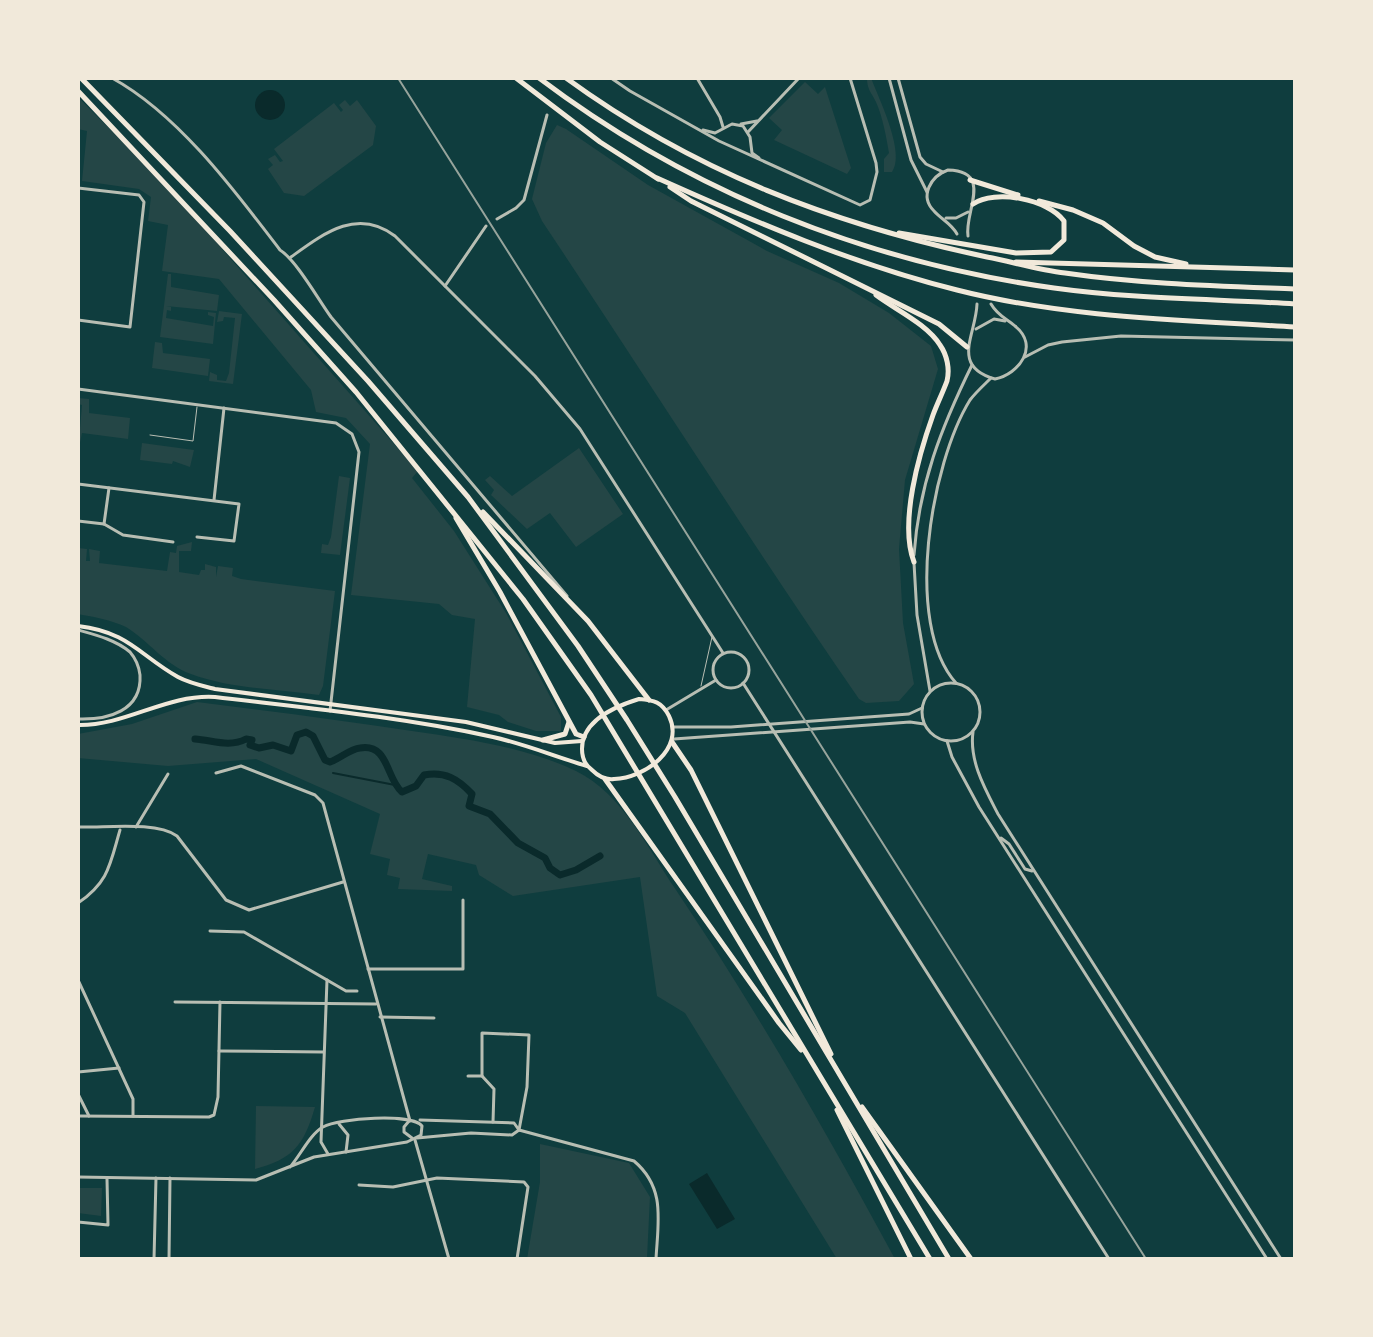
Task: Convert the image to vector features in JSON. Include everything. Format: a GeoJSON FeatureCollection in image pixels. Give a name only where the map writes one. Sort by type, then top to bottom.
{"type":"FeatureCollection","features":[{"type":"Feature","properties":{"kind":"highway"},"geometry":{"type":"LineString","coordinates":[[81,78],[230,231],[368,381],[468,497],[588,621],[649,700]]}},
{"type":"Feature","properties":{"kind":"highway"},"geometry":{"type":"LineString","coordinates":[[516,78],[600,142],[691,201],[939,324],[967,347]]}},
{"type":"Feature","properties":{"kind":"highway"},"geometry":{"type":"LineString","coordinates":[[539,78],[652,155],[733,197],[900,257],[950,270],[1056,288],[1295,304]]}},
{"type":"Feature","properties":{"kind":"highway"},"geometry":{"type":"LineString","coordinates":[[566,78],[639,127],[686,153],[796,204],[852,224],[1054,272],[1295,289]]}},
{"type":"Feature","properties":{"kind":"highway"},"geometry":{"type":"LineString","coordinates":[[78,91],[326,357],[523,599],[591,695],[930,1259]]}},
{"type":"Feature","properties":{"kind":"highway"},"geometry":{"type":"LineString","coordinates":[[657,178],[834,254],[961,291],[1153,320],[1295,327]]}},
{"type":"Feature","properties":{"kind":"highway"},"geometry":{"type":"LineString","coordinates":[[970,180],[1073,210],[1103,223],[1155,257],[1203,266]]}},
{"type":"Feature","properties":{"kind":"highway"},"geometry":{"type":"LineString","coordinates":[[852,224],[1016,253],[1045,254],[1056,250],[1064,240],[1064,221],[1056,212],[1043,206],[1000,196],[986,197],[973,204]]}},
{"type":"Feature","properties":{"kind":"highway"},"geometry":{"type":"LineString","coordinates":[[1011,262],[1295,270]]}},
{"type":"Feature","properties":{"kind":"highway"},"geometry":{"type":"LineString","coordinates":[[862,286],[930,334],[943,348],[947,363],[947,380],[922,449],[915,484],[909,530],[914,562]]}},
{"type":"Feature","properties":{"kind":"highway"},"geometry":{"type":"LineString","coordinates":[[468,497],[578,646],[627,720],[949,1259]]}},
{"type":"Feature","properties":{"kind":"highway"},"geometry":{"type":"LineString","coordinates":[[450,506],[576,734],[584,737]]}},
{"type":"Feature","properties":{"kind":"highway"},"geometry":{"type":"LineString","coordinates":[[543,740],[565,734],[569,721]]}},
{"type":"Feature","properties":{"kind":"highway"},"geometry":{"type":"LineString","coordinates":[[672,743],[691,770],[846,1085],[971,1259]]}},
{"type":"Feature","properties":{"kind":"highway"},"geometry":{"type":"LineString","coordinates":[[605,779],[779,1023],[814,1065],[911,1259]]}},
{"type":"Feature","properties":{"kind":"main road"},"geometry":{"type":"LineString","coordinates":[[78,628],[98,629],[128,640],[180,678],[215,689],[466,722],[567,743],[584,737],[610,710],[639,699],[658,702],[666,710],[674,727],[672,743],[660,759],[630,777],[605,779],[587,766],[496,738],[330,712],[197,696],[179,699],[114,722],[95,726],[78,725]]}},
{"type":"Feature","properties":{"kind":"main road"},"geometry":{"type":"LineString","coordinates":[[584,737],[582,754],[587,766]]}},
{"type":"Feature","properties":{"kind":"street"},"geometry":{"type":"LineString","coordinates":[[112,78],[135,91],[179,132],[241,198],[280,250],[291,257],[331,317],[588,621]]}},
{"type":"Feature","properties":{"kind":"street"},"geometry":{"type":"LineString","coordinates":[[611,78],[719,141],[860,205],[870,200],[877,172],[850,78]]}},
{"type":"Feature","properties":{"kind":"street"},"geometry":{"type":"LineString","coordinates":[[697,78],[724,128]]}},
{"type":"Feature","properties":{"kind":"street"},"geometry":{"type":"LineString","coordinates":[[749,135],[757,121],[799,78]]}},
{"type":"Feature","properties":{"kind":"street"},"geometry":{"type":"LineString","coordinates":[[889,78],[911,160],[931,207],[957,234]]}},
{"type":"Feature","properties":{"kind":"street"},"geometry":{"type":"LineString","coordinates":[[898,78],[920,157],[926,164],[943,172]]}},
{"type":"Feature","properties":{"kind":"street"},"geometry":{"type":"LineString","coordinates":[[497,219],[524,200],[547,115]]}},
{"type":"Feature","properties":{"kind":"street"},"geometry":{"type":"LineString","coordinates":[[720,117],[732,124]]}},
{"type":"Feature","properties":{"kind":"street"},"geometry":{"type":"LineString","coordinates":[[699,129],[715,133],[732,124],[757,121]]}},
{"type":"Feature","properties":{"kind":"street"},"geometry":{"type":"LineString","coordinates":[[738,124],[749,135],[752,153],[765,162]]}},
{"type":"Feature","properties":{"kind":"street"},"geometry":{"type":"LineString","coordinates":[[927,192],[934,177],[943,172],[957,171],[970,180],[975,190],[968,212],[956,218],[941,216]]}},
{"type":"Feature","properties":{"kind":"street"},"geometry":{"type":"LineString","coordinates":[[78,188],[139,195],[144,202],[130,327],[78,320]]}},
{"type":"Feature","properties":{"kind":"street"},"geometry":{"type":"LineString","coordinates":[[968,212],[968,236]]}},
{"type":"Feature","properties":{"kind":"street"},"geometry":{"type":"LineString","coordinates":[[291,257],[331,229],[354,222],[373,224],[395,236],[535,376],[580,429],[723,653]]}},
{"type":"Feature","properties":{"kind":"street"},"geometry":{"type":"LineString","coordinates":[[445,286],[486,226]]}},
{"type":"Feature","properties":{"kind":"street"},"geometry":{"type":"LineString","coordinates":[[977,304],[974,330],[967,347],[972,365],[991,378],[1002,377],[1016,370],[1025,357],[1048,345],[1062,342],[1121,336],[1295,340]]}},
{"type":"Feature","properties":{"kind":"street"},"geometry":{"type":"LineString","coordinates":[[991,304],[1005,321]]}},
{"type":"Feature","properties":{"kind":"street"},"geometry":{"type":"LineString","coordinates":[[974,330],[994,319],[1015,326],[1026,346],[1025,357]]}},
{"type":"Feature","properties":{"kind":"street"},"geometry":{"type":"LineString","coordinates":[[972,365],[932,456],[919,516],[914,562],[917,615],[929,672],[930,691],[922,708],[924,724],[936,737],[947,741],[962,740],[973,732]]}},
{"type":"Feature","properties":{"kind":"street"},"geometry":{"type":"LineString","coordinates":[[956,683],[942,662],[932,623],[928,577],[929,531],[937,489],[956,431],[972,397],[991,378]]}},
{"type":"Feature","properties":{"kind":"street"},"geometry":{"type":"LineString","coordinates":[[78,389],[336,423],[352,434],[359,452],[330,712]]}},
{"type":"Feature","properties":{"kind":"street"},"geometry":{"type":"LineString","coordinates":[[214,501],[224,408]]}},
{"type":"Feature","properties":{"kind":"street"},"geometry":{"type":"LineString","coordinates":[[78,484],[239,504],[234,541],[197,537]]}},
{"type":"Feature","properties":{"kind":"street"},"geometry":{"type":"LineString","coordinates":[[104,524],[109,488]]}},
{"type":"Feature","properties":{"kind":"street"},"geometry":{"type":"LineString","coordinates":[[78,521],[104,524],[123,535],[173,542]]}},
{"type":"Feature","properties":{"kind":"street"},"geometry":{"type":"LineString","coordinates":[[78,628],[129,651],[139,668],[140,681],[139,693],[124,710],[110,716],[78,719]]}},
{"type":"Feature","properties":{"kind":"street"},"geometry":{"type":"LineString","coordinates":[[738,652],[747,659],[750,669],[743,683],[729,688],[716,680],[713,665],[723,653],[738,652]]}},
{"type":"Feature","properties":{"kind":"street"},"geometry":{"type":"LineString","coordinates":[[666,710],[716,680]]}},
{"type":"Feature","properties":{"kind":"street"},"geometry":{"type":"LineString","coordinates":[[743,683],[1109,1259]]}},
{"type":"Feature","properties":{"kind":"street"},"geometry":{"type":"LineString","coordinates":[[930,691],[940,685],[956,683],[969,688],[978,699],[980,718],[973,732],[973,756],[988,794],[1281,1259]]}},
{"type":"Feature","properties":{"kind":"street"},"geometry":{"type":"LineString","coordinates":[[674,727],[731,727],[905,714],[922,708]]}},
{"type":"Feature","properties":{"kind":"street"},"geometry":{"type":"LineString","coordinates":[[672,743],[732,735],[905,722],[924,724]]}},
{"type":"Feature","properties":{"kind":"street"},"geometry":{"type":"LineString","coordinates":[[947,741],[965,782],[1267,1259]]}},
{"type":"Feature","properties":{"kind":"street"},"geometry":{"type":"LineString","coordinates":[[216,773],[241,766],[315,795],[323,803],[409,1121]]}},
{"type":"Feature","properties":{"kind":"street"},"geometry":{"type":"LineString","coordinates":[[136,827],[168,774]]}},
{"type":"Feature","properties":{"kind":"street"},"geometry":{"type":"LineString","coordinates":[[78,827],[160,828],[177,836],[226,900],[249,910],[343,882]]}},
{"type":"Feature","properties":{"kind":"street"},"geometry":{"type":"LineString","coordinates":[[78,903],[93,893],[108,872],[120,828]]}},
{"type":"Feature","properties":{"kind":"street"},"geometry":{"type":"LineString","coordinates":[[998,835],[1009,844],[1025,869],[1034,870]]}},
{"type":"Feature","properties":{"kind":"street"},"geometry":{"type":"LineString","coordinates":[[368,969],[463,969],[463,900]]}},
{"type":"Feature","properties":{"kind":"street"},"geometry":{"type":"LineString","coordinates":[[210,931],[244,932],[346,991],[357,991]]}},
{"type":"Feature","properties":{"kind":"street"},"geometry":{"type":"LineString","coordinates":[[78,980],[133,1099],[133,1117]]}},
{"type":"Feature","properties":{"kind":"street"},"geometry":{"type":"LineString","coordinates":[[327,980],[321,1142],[328,1155]]}},
{"type":"Feature","properties":{"kind":"street"},"geometry":{"type":"LineString","coordinates":[[175,1002],[376,1004]]}},
{"type":"Feature","properties":{"kind":"street"},"geometry":{"type":"LineString","coordinates":[[78,1116],[214,1115],[218,1108],[220,1002]]}},
{"type":"Feature","properties":{"kind":"street"},"geometry":{"type":"LineString","coordinates":[[380,1017],[434,1018]]}},
{"type":"Feature","properties":{"kind":"street"},"geometry":{"type":"LineString","coordinates":[[409,1121],[405,1124],[404,1132],[414,1138],[471,1133],[512,1135],[519,1130],[527,1087],[529,1035],[482,1033],[482,1076],[494,1089],[493,1122]]}},
{"type":"Feature","properties":{"kind":"street"},"geometry":{"type":"LineString","coordinates":[[219,1051],[324,1052]]}},
{"type":"Feature","properties":{"kind":"street"},"geometry":{"type":"LineString","coordinates":[[78,1072],[119,1068]]}},
{"type":"Feature","properties":{"kind":"street"},"geometry":{"type":"LineString","coordinates":[[468,1076],[482,1076]]}},
{"type":"Feature","properties":{"kind":"street"},"geometry":{"type":"LineString","coordinates":[[78,1094],[89,1116]]}},
{"type":"Feature","properties":{"kind":"street"},"geometry":{"type":"LineString","coordinates":[[290,1167],[321,1128],[335,1123],[361,1119],[514,1123],[519,1130],[634,1161],[642,1168],[659,1195],[656,1259]]}},
{"type":"Feature","properties":{"kind":"street"},"geometry":{"type":"LineString","coordinates":[[78,1177],[256,1180],[328,1155],[407,1142],[423,1129],[417,1120]]}},
{"type":"Feature","properties":{"kind":"street"},"geometry":{"type":"LineString","coordinates":[[335,1123],[343,1126],[348,1135],[346,1152]]}},
{"type":"Feature","properties":{"kind":"street"},"geometry":{"type":"LineString","coordinates":[[414,1138],[449,1259]]}},
{"type":"Feature","properties":{"kind":"street"},"geometry":{"type":"LineString","coordinates":[[78,1222],[108,1225],[107,1177]]}},
{"type":"Feature","properties":{"kind":"street"},"geometry":{"type":"LineString","coordinates":[[154,1259],[156,1178]]}},
{"type":"Feature","properties":{"kind":"street"},"geometry":{"type":"LineString","coordinates":[[169,1259],[170,1178]]}},
{"type":"Feature","properties":{"kind":"street"},"geometry":{"type":"LineString","coordinates":[[359,1185],[393,1187],[427,1180],[524,1182],[528,1187],[517,1259]]}},
{"type":"Feature","properties":{"kind":"lane"},"geometry":{"type":"LineString","coordinates":[[150,435],[193,441],[197,405]]}},
{"type":"Feature","properties":{"kind":"lane"},"geometry":{"type":"LineString","coordinates":[[702,689],[700,682],[712,634]]}},
{"type":"Feature","properties":{"kind":"shaded area"},"geometry":{"type":"Polygon","coordinates":[[[867,78],[871,78],[894,139],[896,152],[892,172],[884,172],[888,147],[881,114],[867,78]]]}},
{"type":"Feature","properties":{"kind":"shaded area"},"geometry":{"type":"Polygon","coordinates":[[[805,82],[818,94],[825,87],[851,168],[847,174],[774,140],[782,130],[769,118],[805,82]]]}},
{"type":"Feature","properties":{"kind":"shaded area"},"geometry":{"type":"Polygon","coordinates":[[[270,90],[281,94],[285,105],[281,116],[270,120],[259,116],[255,105],[259,94],[270,90]]]}},
{"type":"Feature","properties":{"kind":"shaded area"},"geometry":{"type":"Polygon","coordinates":[[[78,97],[225,245],[222,249],[418,471],[412,478],[454,531],[506,613],[561,717],[561,731],[536,731],[508,722],[499,715],[467,707],[475,619],[452,615],[439,604],[351,595],[370,444],[346,418],[316,412],[311,390],[219,279],[162,271],[168,225],[148,221],[151,197],[139,189],[82,181],[87,131],[78,129],[78,97]]]}},
{"type":"Feature","properties":{"kind":"shaded area"},"geometry":{"type":"Polygon","coordinates":[[[345,100],[350,106],[357,100],[376,126],[373,145],[304,196],[284,193],[268,169],[273,165],[268,159],[275,155],[280,162],[283,161],[274,149],[334,103],[341,112],[343,110],[339,105],[345,100]]]}},
{"type":"Feature","properties":{"kind":"shaded area"},"geometry":{"type":"Polygon","coordinates":[[[557,125],[648,185],[767,251],[839,283],[889,313],[931,346],[938,369],[905,480],[899,549],[903,623],[914,684],[899,701],[866,703],[859,699],[542,221],[532,199],[546,143],[557,125]]]}},
{"type":"Feature","properties":{"kind":"shaded area"},"geometry":{"type":"Polygon","coordinates":[[[168,274],[171,274],[171,287],[219,295],[217,311],[166,306],[171,307],[171,311],[167,310],[166,318],[213,326],[214,317],[208,312],[216,313],[213,344],[160,337],[168,274]]]}},
{"type":"Feature","properties":{"kind":"shaded area"},"geometry":{"type":"Polygon","coordinates":[[[219,311],[242,314],[233,384],[209,381],[210,372],[217,375],[217,380],[226,381],[229,373],[235,318],[224,317],[223,321],[217,322],[219,311]]]}},
{"type":"Feature","properties":{"kind":"shaded area"},"geometry":{"type":"Polygon","coordinates":[[[155,342],[162,343],[163,353],[210,359],[208,376],[152,368],[155,342]]]}},
{"type":"Feature","properties":{"kind":"shaded area"},"geometry":{"type":"Polygon","coordinates":[[[78,398],[89,399],[89,413],[130,418],[128,439],[82,433],[78,452],[82,405],[78,404],[78,398]]]}},
{"type":"Feature","properties":{"kind":"shaded area"},"geometry":{"type":"Polygon","coordinates":[[[142,443],[194,450],[190,467],[173,461],[172,464],[140,460],[142,443]]]}},
{"type":"Feature","properties":{"kind":"shaded area"},"geometry":{"type":"Polygon","coordinates":[[[579,448],[623,514],[576,547],[550,513],[527,529],[491,495],[494,490],[485,480],[490,476],[512,496],[579,448]]]}},
{"type":"Feature","properties":{"kind":"shaded area"},"geometry":{"type":"Polygon","coordinates":[[[339,476],[350,478],[340,555],[321,553],[322,544],[328,545],[331,537],[339,476]]]}},
{"type":"Feature","properties":{"kind":"shaded area"},"geometry":{"type":"Polygon","coordinates":[[[192,542],[191,551],[179,551],[179,572],[199,575],[201,570],[205,570],[205,564],[216,567],[216,577],[218,566],[233,568],[232,576],[241,579],[335,591],[323,686],[319,695],[238,686],[191,674],[173,665],[126,627],[78,614],[78,548],[87,549],[86,561],[90,561],[89,549],[100,551],[99,563],[167,571],[170,552],[176,553],[177,546],[192,542]]]}},
{"type":"Feature","properties":{"kind":"shaded area"},"geometry":{"type":"Polygon","coordinates":[[[197,702],[496,745],[557,763],[593,781],[633,824],[734,980],[817,1118],[895,1259],[837,1259],[685,1013],[657,996],[640,877],[513,896],[479,875],[476,865],[428,854],[422,879],[452,886],[452,891],[398,889],[400,878],[387,875],[390,859],[370,854],[380,814],[256,759],[168,766],[78,758],[78,734],[132,724],[197,702]]]}},
{"type":"Feature","properties":{"kind":"shaded area"},"geometry":{"type":"Polygon","coordinates":[[[256,1106],[315,1107],[306,1131],[295,1148],[279,1160],[255,1169],[256,1106]]]}},
{"type":"Feature","properties":{"kind":"shaded area"},"geometry":{"type":"Polygon","coordinates":[[[540,1144],[629,1163],[650,1197],[647,1258],[652,1259],[527,1259],[540,1182],[540,1144]]]}},
{"type":"Feature","properties":{"kind":"shaded area"},"geometry":{"type":"Polygon","coordinates":[[[707,1173],[735,1219],[717,1229],[689,1184],[707,1173]]]}},
{"type":"Feature","properties":{"kind":"shaded area"},"geometry":{"type":"Polygon","coordinates":[[[78,1188],[102,1188],[101,1216],[78,1213],[78,1188]]]}},
{"type":"Feature","properties":{"kind":"waterway"},"geometry":{"type":"LineString","coordinates":[[195,739],[227,743],[246,739],[252,740],[250,745],[259,748],[273,745],[291,751],[297,735],[306,732],[313,736],[325,760],[330,762],[356,749],[369,748],[382,756],[402,792],[416,786],[424,775],[445,775],[456,780],[472,794],[469,806],[490,814],[518,843],[545,858],[550,868],[560,875],[600,856]]}},
{"type":"Feature","properties":{"kind":"waterway"},"geometry":{"type":"LineString","coordinates":[[333,773],[395,785]]}},
{"type":"Feature","properties":{"kind":"railway"},"geometry":{"type":"LineString","coordinates":[[398,78],[1146,1259]]}}]}
